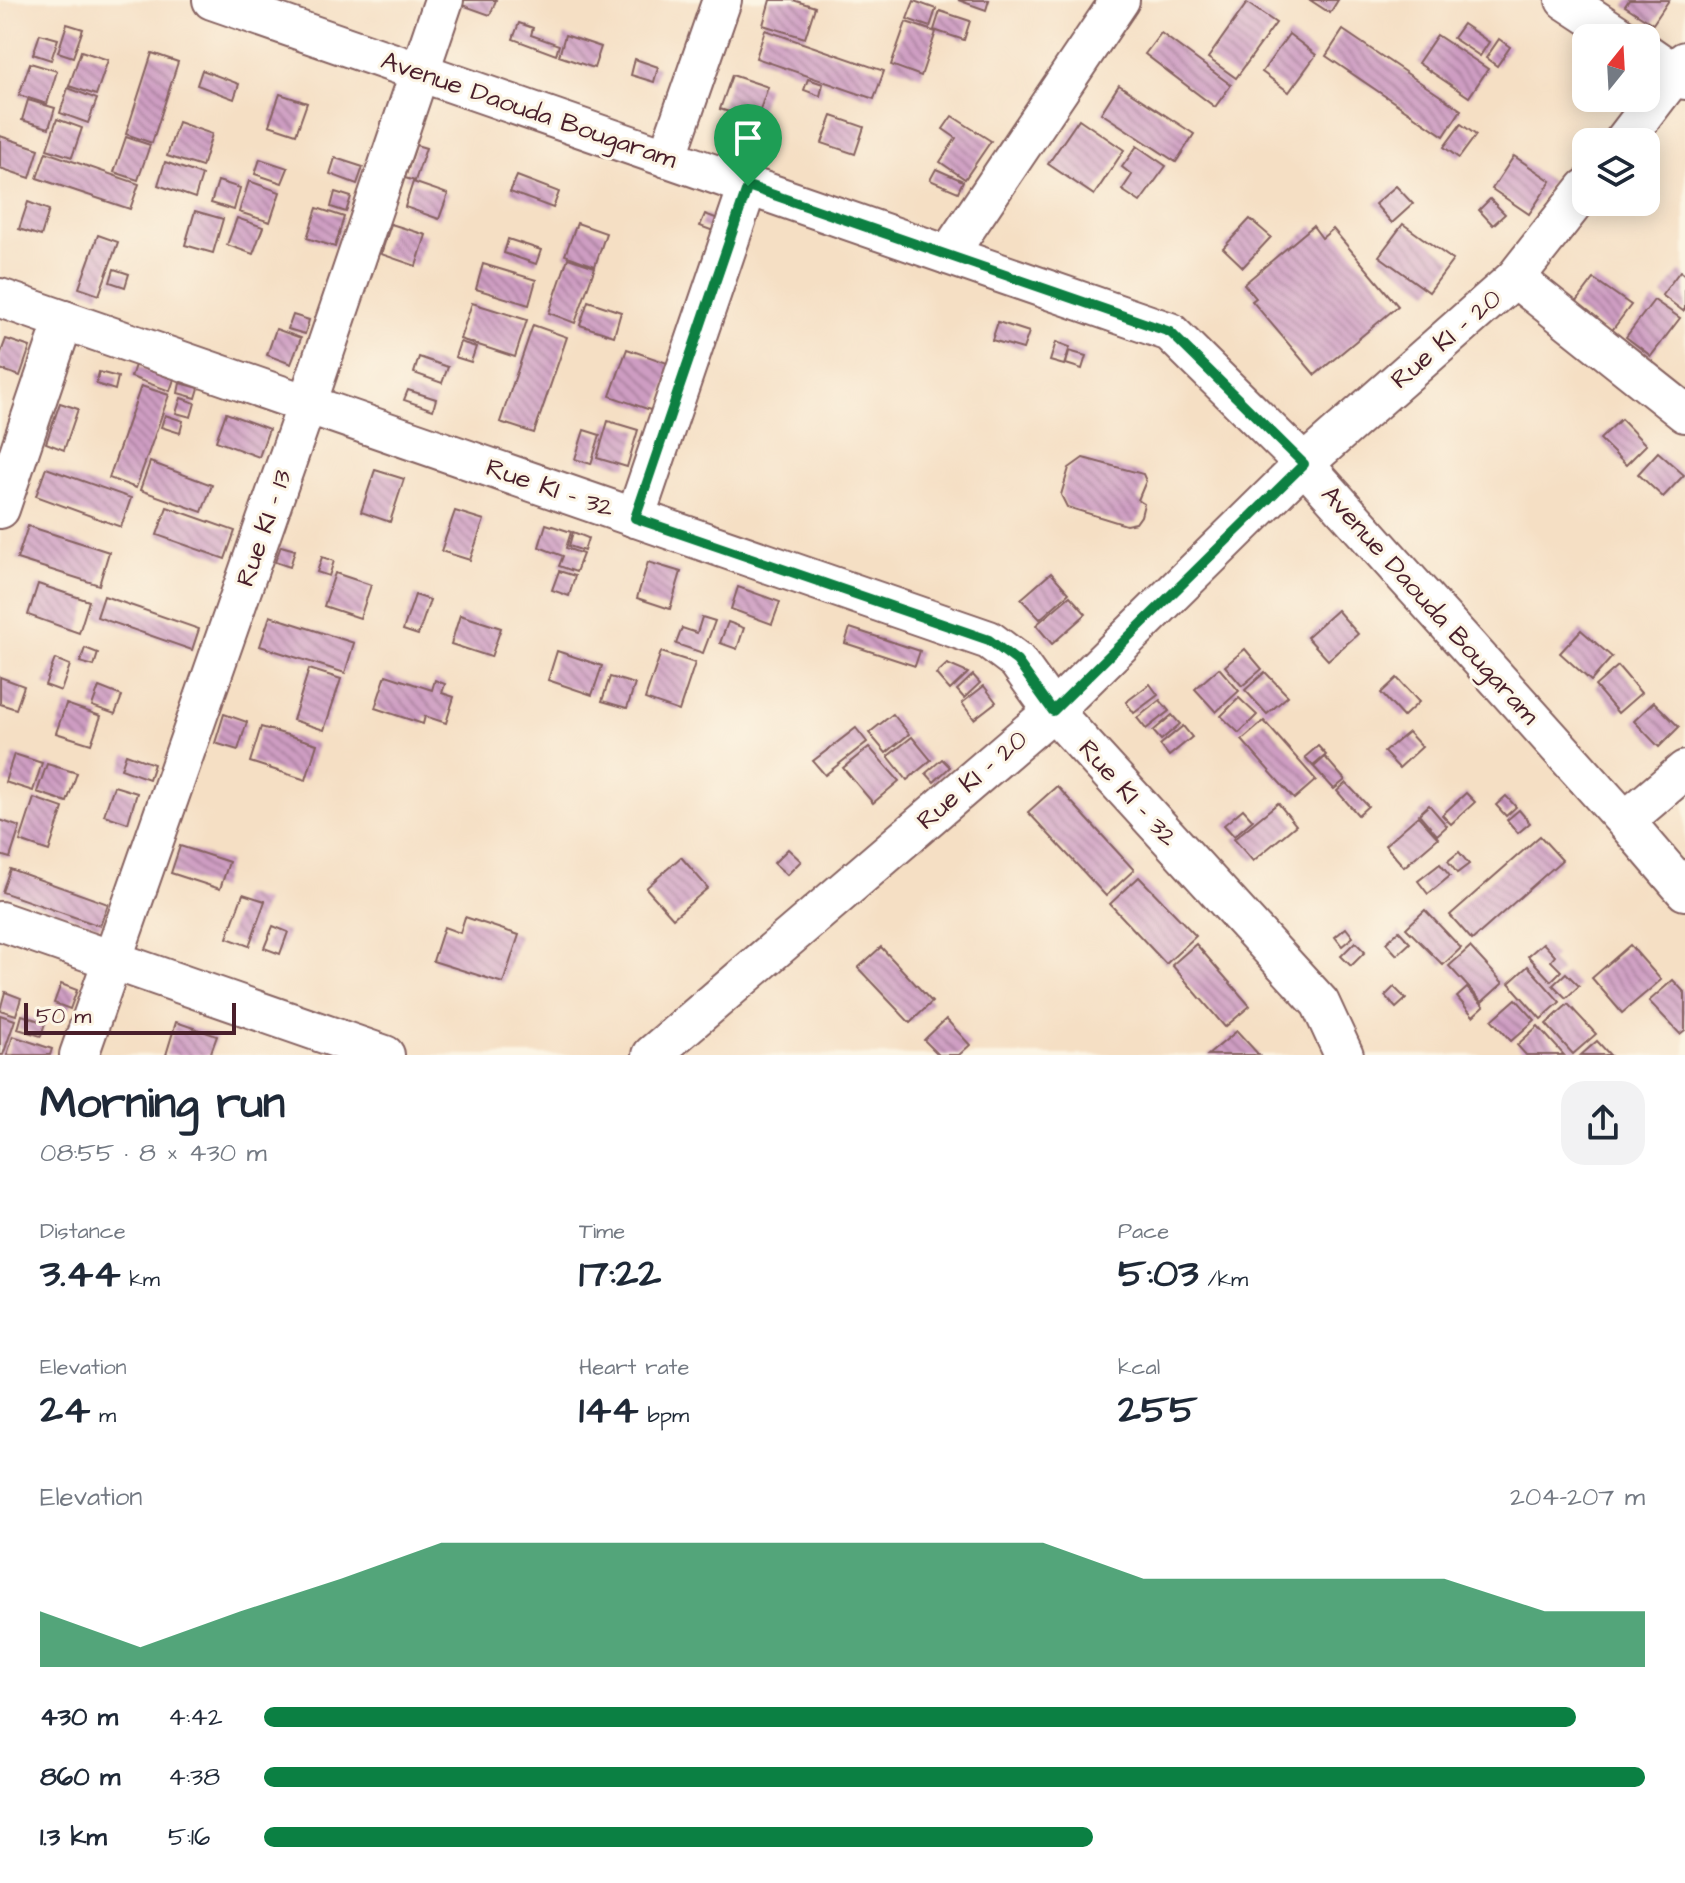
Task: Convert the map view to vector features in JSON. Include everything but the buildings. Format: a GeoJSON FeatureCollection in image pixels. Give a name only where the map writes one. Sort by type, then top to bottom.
{"type":"FeatureCollection","features":[{"type":"Feature","properties":{"kind":"street","name":"Avenue Daouda Bougaram"},"geometry":{"type":"LineString","coordinates":[[212,0],[1170,332],[1304,464],[1685,891]]}},
{"type":"Feature","properties":{"kind":"street","name":"Rue KI - 13"},"geometry":{"type":"LineString","coordinates":[[79,1055],[307,404],[444,0]]}},
{"type":"Feature","properties":{"kind":"street"},"geometry":{"type":"LineString","coordinates":[[667,158],[722,0]]}},
{"type":"Feature","properties":{"kind":"street"},"geometry":{"type":"LineString","coordinates":[[948,255],[1120,0]]}},
{"type":"Feature","properties":{"kind":"street"},"geometry":{"type":"LineString","coordinates":[[1565,0],[1602,24]]}},
{"type":"Feature","properties":{"kind":"street"},"geometry":{"type":"LineString","coordinates":[[1632,128],[1673,67]]}},
{"type":"Feature","properties":{"kind":"street"},"geometry":{"type":"LineString","coordinates":[[635,518],[748,186]]}},
{"type":"Feature","properties":{"kind":"street","name":"Rue KI - 20"},"geometry":{"type":"LineString","coordinates":[[652,1055],[1053,711],[1304,464],[1515,278],[1572,206]]}},
{"type":"Feature","properties":{"kind":"street"},"geometry":{"type":"LineString","coordinates":[[1515,278],[1685,413]]}},
{"type":"Feature","properties":{"kind":"street","name":"Rue KI - 32"},"geometry":{"type":"LineString","coordinates":[[0,298],[989,640],[1017,661],[1053,711],[1320,1003],[1344,1055]]}},
{"type":"Feature","properties":{"kind":"street"},"geometry":{"type":"LineString","coordinates":[[0,509],[64,320]]}},
{"type":"Feature","properties":{"kind":"street"},"geometry":{"type":"LineString","coordinates":[[1625,821],[1685,770]]}},
{"type":"Feature","properties":{"kind":"street"},"geometry":{"type":"LineString","coordinates":[[0,921],[385,1055]]}},
{"type":"Feature","properties":{"kind":"route"},"geometry":{"type":"LineString","coordinates":[[748,186],[1170,332],[1304,464],[1053,711],[1017,661],[989,640],[635,518],[748,186]]}}]}
